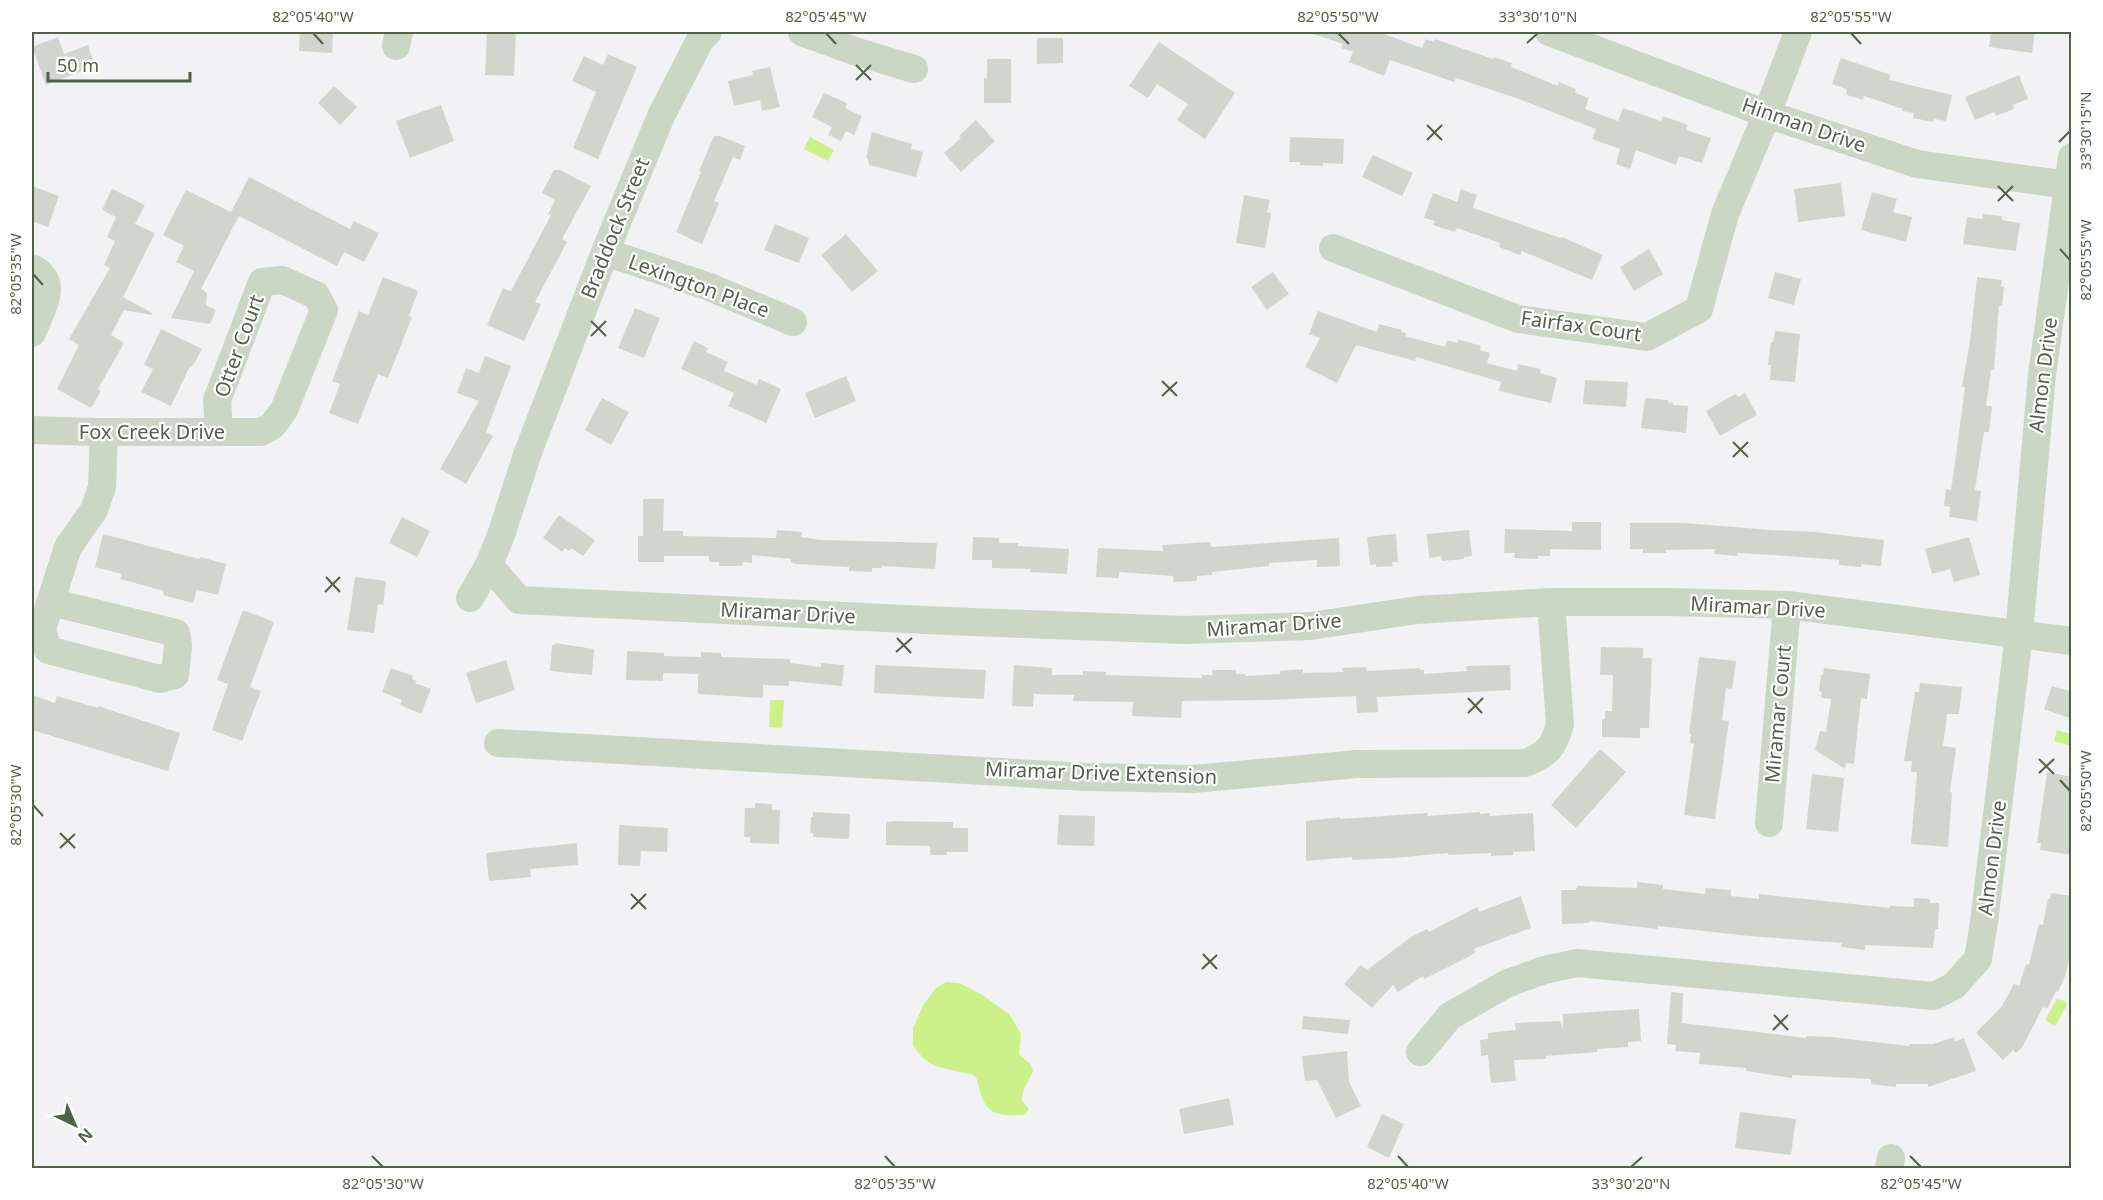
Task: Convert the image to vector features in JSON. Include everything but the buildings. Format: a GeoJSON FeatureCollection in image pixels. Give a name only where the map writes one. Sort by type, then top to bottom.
{"type":"FeatureCollection","features":[{"type":"Feature","properties":{"kind":"street","name":"Braddock Street"},"geometry":{"type":"LineString","coordinates":[[470,598],[489,565],[526,455],[604,252],[661,116],[700,40],[708,32]]}},
{"type":"Feature","properties":{"kind":"street"},"geometry":{"type":"LineString","coordinates":[[802,32],[914,69]]}},
{"type":"Feature","properties":{"kind":"street","name":"Hinman Drive"},"geometry":{"type":"LineString","coordinates":[[1549,32],[1767,114],[1917,164],[2070,171]]}},
{"type":"Feature","properties":{"kind":"street","name":"Fairfax Court"},"geometry":{"type":"LineString","coordinates":[[1333,248],[1518,319],[1647,337],[1699,309],[1725,214],[1798,32]]}},
{"type":"Feature","properties":{"kind":"street","name":"Almon Drive"},"geometry":{"type":"LineString","coordinates":[[1420,1052],[1449,1016],[1506,984],[1544,970],[1577,963],[1934,996],[1954,986],[1978,959],[2019,634],[2042,375],[2070,171]]}},
{"type":"Feature","properties":{"kind":"street","name":"Lexington Place"},"geometry":{"type":"LineString","coordinates":[[604,252],[707,286],[793,322]]}},
{"type":"Feature","properties":{"kind":"street"},"geometry":{"type":"LineString","coordinates":[[32,268],[45,281],[48,293],[32,333]]}},
{"type":"Feature","properties":{"kind":"street","name":"Otter Court"},"geometry":{"type":"LineString","coordinates":[[219,432],[217,400],[262,282],[282,280],[316,295],[324,310],[284,410],[272,426]]}},
{"type":"Feature","properties":{"kind":"street","name":"Fox Creek Drive"},"geometry":{"type":"LineString","coordinates":[[32,430],[261,432],[272,426]]}},
{"type":"Feature","properties":{"kind":"street"},"geometry":{"type":"LineString","coordinates":[[51,602],[68,547],[94,510],[102,487],[104,432]]}},
{"type":"Feature","properties":{"kind":"street","name":"Miramar Drive"},"geometry":{"type":"LineString","coordinates":[[489,565],[519,600],[947,621],[1184,630],[1311,626],[1417,610],[1551,602],[1670,602],[1787,605],[2072,642]]}},
{"type":"Feature","properties":{"kind":"street","name":"Miramar Drive Extension"},"geometry":{"type":"LineString","coordinates":[[498,743],[1087,777],[1193,779],[1357,764],[1525,763],[1539,758],[1552,747],[1560,724],[1551,602]]}},
{"type":"Feature","properties":{"kind":"street","name":"Miramar Court"},"geometry":{"type":"LineString","coordinates":[[1769,823],[1787,605]]}},
{"type":"Feature","properties":{"kind":"shaded area"},"geometry":{"type":"Polygon","coordinates":[[[810,137],[834,150],[828,161],[804,149],[810,137]]]}},
{"type":"Feature","properties":{"kind":"shaded area"},"geometry":{"type":"Polygon","coordinates":[[[770,700],[784,700],[782,728],[769,727],[770,700]]]}},
{"type":"Feature","properties":{"kind":"shaded area"},"geometry":{"type":"Polygon","coordinates":[[[2057,730],[2071,734],[2071,746],[2054,741],[2057,730]]]}},
{"type":"Feature","properties":{"kind":"shaded area"},"geometry":{"type":"Polygon","coordinates":[[[946,982],[959,983],[981,994],[1009,1014],[1021,1034],[1019,1054],[1030,1064],[1033,1071],[1021,1099],[1029,1109],[1023,1115],[999,1114],[989,1109],[982,1097],[978,1081],[973,1075],[933,1065],[923,1058],[913,1046],[913,1028],[924,1004],[936,988],[946,982]]]}},
{"type":"Feature","properties":{"kind":"shaded area"},"geometry":{"type":"Polygon","coordinates":[[[2057,999],[2065,1001],[2067,1005],[2055,1026],[2045,1020],[2057,999]]]}}]}
